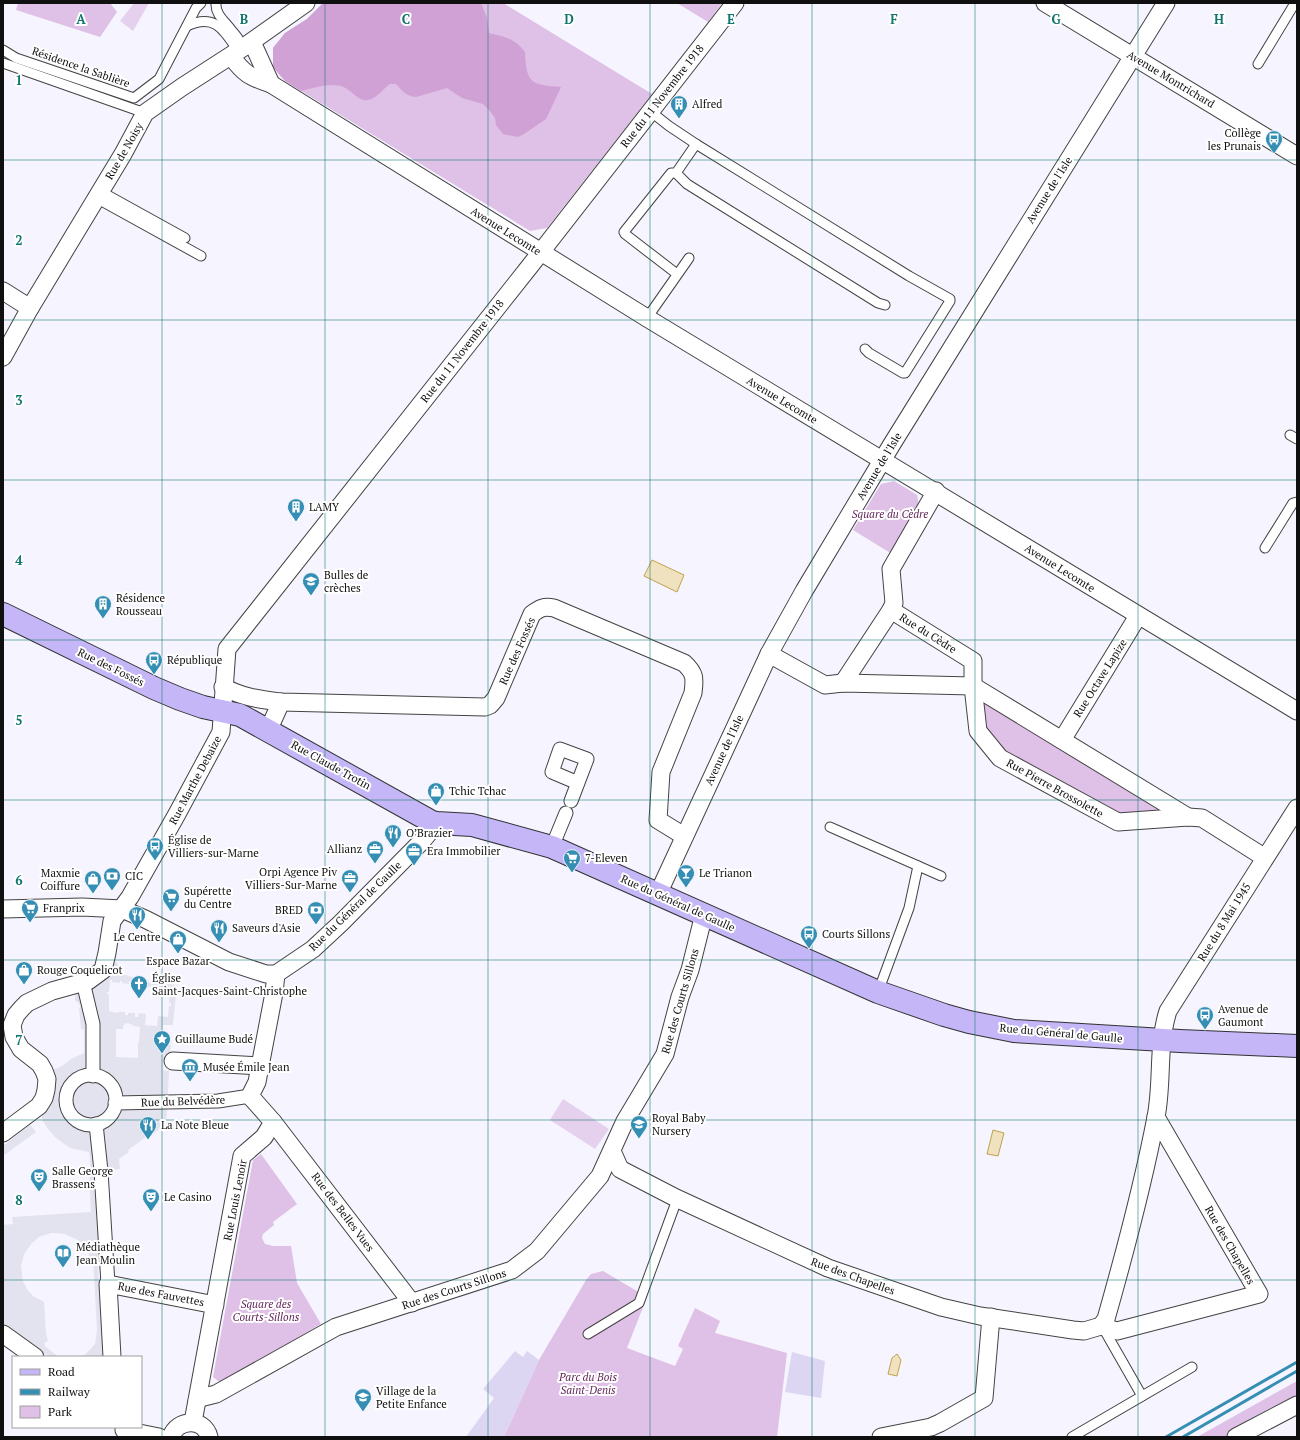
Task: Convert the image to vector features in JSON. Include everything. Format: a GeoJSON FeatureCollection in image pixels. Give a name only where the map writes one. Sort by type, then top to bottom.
{"type":"FeatureCollection","features":[{"type":"Feature","properties":{"kind":"main road","name":"Rue des Fossés"},"geometry":{"type":"LineString","coordinates":[[3,614],[154,688],[184,701],[223,711]]}},
{"type":"Feature","properties":{"kind":"main road","name":"Rue Claude Trotin"},"geometry":{"type":"LineString","coordinates":[[223,711],[240,714],[428,820],[437,823]]}},
{"type":"Feature","properties":{"kind":"main road","name":"Rue du Général de Gaulle"},"geometry":{"type":"LineString","coordinates":[[437,823],[472,825],[552,847],[878,992],[969,1022],[1014,1031],[1297,1046]]}},
{"type":"Feature","properties":{"kind":"street","name":"Rue de Noisy"},"geometry":{"type":"LineString","coordinates":[[3,357],[30,308],[145,113],[241,49],[306,3]]}},
{"type":"Feature","properties":{"kind":"street","name":"Rue du 11 Novembre 1918"},"geometry":{"type":"LineString","coordinates":[[223,711],[227,649],[735,3]]}},
{"type":"Feature","properties":{"kind":"street","name":"Avenue Montrichard"},"geometry":{"type":"LineString","coordinates":[[1045,3],[1297,156]]}},
{"type":"Feature","properties":{"kind":"street","name":"Avenue de l'Isle"},"geometry":{"type":"LineString","coordinates":[[658,894],[769,654],[804,591],[1166,3]]}},
{"type":"Feature","properties":{"kind":"street","name":"Avenue Lecomte"},"geometry":{"type":"LineString","coordinates":[[241,49],[242,70],[257,79],[271,84],[647,318],[883,461],[936,491],[1138,616],[1297,711]]}},
{"type":"Feature","properties":{"kind":"street"},"geometry":{"type":"LineString","coordinates":[[241,49],[271,84]]}},
{"type":"Feature","properties":{"kind":"street"},"geometry":{"type":"LineString","coordinates":[[3,291],[30,308]]}},
{"type":"Feature","properties":{"kind":"street","name":"Rue du Cèdre"},"geometry":{"type":"LineString","coordinates":[[936,491],[891,569],[894,603],[891,610],[973,661],[973,686]]}},
{"type":"Feature","properties":{"kind":"street","name":"Rue des Fossés"},"geometry":{"type":"LineString","coordinates":[[224,687],[238,694],[251,698],[281,702],[485,707],[490,705],[496,698],[532,614],[546,606],[554,608],[684,663],[692,670],[695,681],[692,692],[661,772],[658,820],[684,836]]}},
{"type":"Feature","properties":{"kind":"street"},"geometry":{"type":"LineString","coordinates":[[843,683],[891,610]]}},
{"type":"Feature","properties":{"kind":"street","name":"Rue Octave Lapize"},"geometry":{"type":"LineString","coordinates":[[1062,740],[1138,616]]}},
{"type":"Feature","properties":{"kind":"street","name":"Rue Pierre Brossolette"},"geometry":{"type":"LineString","coordinates":[[769,654],[825,685],[843,683],[973,686],[1188,816]]}},
{"type":"Feature","properties":{"kind":"street","name":"Rue Pierre Brossolette"},"geometry":{"type":"LineString","coordinates":[[973,686],[978,731],[1000,758],[1118,822],[1188,816],[1202,818],[1259,854]]}},
{"type":"Feature","properties":{"kind":"street"},"geometry":{"type":"LineString","coordinates":[[268,730],[281,702]]}},
{"type":"Feature","properties":{"kind":"street","name":"Rue Marthe Debaize"},"geometry":{"type":"LineString","coordinates":[[85,981],[103,970],[112,921],[122,909],[177,814],[221,732],[223,711]]}},
{"type":"Feature","properties":{"kind":"street"},"geometry":{"type":"LineString","coordinates":[[571,800],[578,782]]}},
{"type":"Feature","properties":{"kind":"street","name":"Rue du 8 Mai 1945"},"geometry":{"type":"LineString","coordinates":[[1162,1040],[1164,1024],[1168,1011],[1297,808]]}},
{"type":"Feature","properties":{"kind":"street"},"geometry":{"type":"LineString","coordinates":[[552,847],[566,813]]}},
{"type":"Feature","properties":{"kind":"street","name":"Rue du Général de Gaulle"},"geometry":{"type":"LineString","coordinates":[[276,974],[313,949],[347,917],[437,823]]}},
{"type":"Feature","properties":{"kind":"street"},"geometry":{"type":"LineString","coordinates":[[3,909],[82,907],[122,909],[145,919],[229,962],[266,974],[276,974],[274,993],[257,1082],[250,1096],[273,1122]]}},
{"type":"Feature","properties":{"kind":"street","name":"Rue des Courts Sillons"},"geometry":{"type":"LineString","coordinates":[[196,1401],[200,1398],[216,1394],[336,1327],[512,1270],[538,1251],[600,1176],[625,1121],[665,1054],[680,997],[690,970],[704,914]]}},
{"type":"Feature","properties":{"kind":"street"},"geometry":{"type":"LineString","coordinates":[[3,1133],[39,1106],[44,1098],[46,1090],[47,1079],[40,1064],[21,1049],[8,1031],[16,1015],[27,1003],[52,991],[85,981],[93,1024],[93,1076]]}},
{"type":"Feature","properties":{"kind":"street"},"geometry":{"type":"LineString","coordinates":[[1102,1326],[1106,1319],[1135,1210],[1160,1098],[1162,1040]]}},
{"type":"Feature","properties":{"kind":"street"},"geometry":{"type":"LineString","coordinates":[[173,1061],[260,1066]]}},
{"type":"Feature","properties":{"kind":"street"},"geometry":{"type":"LineString","coordinates":[[85,1076],[93,1076],[101,1078],[107,1082],[115,1095],[116,1103],[110,1117],[104,1122],[89,1125],[74,1119],[67,1106],[67,1095],[72,1084],[78,1079],[85,1076]]}},
{"type":"Feature","properties":{"kind":"street"},"geometry":{"type":"LineString","coordinates":[[46,1090],[67,1095]]}},
{"type":"Feature","properties":{"kind":"street","name":"Rue du Belvédère"},"geometry":{"type":"LineString","coordinates":[[116,1103],[218,1101],[250,1096]]}},
{"type":"Feature","properties":{"kind":"street","name":"Rue des Chapelles"},"geometry":{"type":"LineString","coordinates":[[620,1169],[676,1198],[828,1268],[941,1307],[991,1317],[1073,1330],[1084,1331],[1102,1326],[1117,1331],[1259,1294],[1156,1117]]}},
{"type":"Feature","properties":{"kind":"street","name":"Rue des Belles Vues"},"geometry":{"type":"LineString","coordinates":[[273,1122],[412,1303]]}},
{"type":"Feature","properties":{"kind":"street","name":"Rue Louis Lenoir"},"geometry":{"type":"LineString","coordinates":[[201,1428],[196,1401],[242,1156],[264,1137],[273,1122]]}},
{"type":"Feature","properties":{"kind":"street"},"geometry":{"type":"LineString","coordinates":[[96,1124],[101,1171],[112,1356]]}},
{"type":"Feature","properties":{"kind":"street"},"geometry":{"type":"LineString","coordinates":[[600,1176],[620,1169],[612,1151]]}},
{"type":"Feature","properties":{"kind":"street","name":"Rue des Fauvettes"},"geometry":{"type":"LineString","coordinates":[[108,1284],[215,1305]]}},
{"type":"Feature","properties":{"kind":"street"},"geometry":{"type":"LineString","coordinates":[[881,1437],[936,1425],[984,1398],[991,1317]]}},
{"type":"Feature","properties":{"kind":"street"},"geometry":{"type":"LineString","coordinates":[[3,1334],[34,1356]]}},
{"type":"Feature","properties":{"kind":"street"},"geometry":{"type":"LineString","coordinates":[[171,1437],[176,1428],[181,1424],[201,1428],[202,1407],[216,1394]]}},
{"type":"Feature","properties":{"kind":"street"},"geometry":{"type":"LineString","coordinates":[[1236,1437],[1297,1405]]}},
{"type":"Feature","properties":{"kind":"street"},"geometry":{"type":"LineString","coordinates":[[122,1431],[159,1437]]}},
{"type":"Feature","properties":{"kind":"lane","name":"Résidence la Sablière"},"geometry":{"type":"LineString","coordinates":[[3,50],[16,58],[134,98],[159,79],[196,8],[201,3]]}},
{"type":"Feature","properties":{"kind":"lane"},"geometry":{"type":"LineString","coordinates":[[216,3],[219,15],[233,31],[241,49]]}},
{"type":"Feature","properties":{"kind":"lane"},"geometry":{"type":"LineString","coordinates":[[1258,64],[1296,3]]}},
{"type":"Feature","properties":{"kind":"lane"},"geometry":{"type":"LineString","coordinates":[[187,26],[206,20],[214,23],[241,49]]}},
{"type":"Feature","properties":{"kind":"lane"},"geometry":{"type":"LineString","coordinates":[[3,63],[145,113]]}},
{"type":"Feature","properties":{"kind":"lane"},"geometry":{"type":"LineString","coordinates":[[650,111],[696,144],[909,276],[950,299],[905,373],[868,353],[865,349]]}},
{"type":"Feature","properties":{"kind":"lane"},"geometry":{"type":"LineString","coordinates":[[677,274],[624,232],[671,173],[676,173],[696,144]]}},
{"type":"Feature","properties":{"kind":"lane"},"geometry":{"type":"LineString","coordinates":[[676,173],[687,184],[878,303],[885,305]]}},
{"type":"Feature","properties":{"kind":"lane"},"geometry":{"type":"LineString","coordinates":[[98,194],[185,238]]}},
{"type":"Feature","properties":{"kind":"lane"},"geometry":{"type":"LineString","coordinates":[[98,194],[201,256]]}},
{"type":"Feature","properties":{"kind":"lane"},"geometry":{"type":"LineString","coordinates":[[647,318],[689,258]]}},
{"type":"Feature","properties":{"kind":"lane"},"geometry":{"type":"LineString","coordinates":[[1265,548],[1293,503],[1297,502]]}},
{"type":"Feature","properties":{"kind":"lane"},"geometry":{"type":"LineString","coordinates":[[830,827],[941,876]]}},
{"type":"Feature","properties":{"kind":"lane"},"geometry":{"type":"LineString","coordinates":[[878,992],[909,908],[918,866]]}},
{"type":"Feature","properties":{"kind":"lane"},"geometry":{"type":"LineString","coordinates":[[588,1334],[638,1303],[675,1205],[676,1198]]}},
{"type":"Feature","properties":{"kind":"lane"},"geometry":{"type":"LineString","coordinates":[[1102,1326],[1142,1396]]}},
{"type":"Feature","properties":{"kind":"lane"},"geometry":{"type":"LineString","coordinates":[[1072,1437],[1192,1367]]}},
{"type":"Feature","properties":{"kind":"shaded area"},"geometry":{"type":"Polygon","coordinates":[[[134,3],[149,3],[133,31],[120,21],[134,3]]]}},
{"type":"Feature","properties":{"kind":"shaded area"},"geometry":{"type":"Polygon","coordinates":[[[323,3],[481,3],[487,18],[489,33],[509,39],[521,47],[525,52],[527,70],[532,80],[543,85],[561,87],[546,119],[518,137],[503,134],[496,125],[495,118],[483,104],[462,98],[447,88],[416,97],[402,91],[396,84],[390,84],[377,96],[368,100],[361,99],[348,89],[336,85],[321,86],[301,91],[285,81],[273,67],[273,48],[285,33],[307,19],[323,3]]]}},
{"type":"Feature","properties":{"kind":"shaded area"},"geometry":{"type":"Polygon","coordinates":[[[652,560],[684,575],[677,592],[644,576],[652,560]]]}},
{"type":"Feature","properties":{"kind":"shaded area"},"geometry":{"type":"Polygon","coordinates":[[[112,958],[122,969],[122,974],[148,982],[177,985],[173,1025],[163,1025],[161,1045],[171,1045],[170,1056],[164,1055],[163,1070],[169,1071],[166,1128],[161,1128],[151,1135],[150,1134],[128,1150],[129,1152],[119,1159],[120,1169],[101,1171],[103,1265],[98,1265],[103,1356],[82,1356],[85,1355],[95,1344],[97,1330],[93,1257],[89,1257],[89,1252],[78,1240],[65,1234],[51,1233],[39,1237],[32,1243],[24,1254],[21,1266],[23,1281],[27,1289],[33,1296],[44,1302],[48,1341],[44,1343],[45,1346],[57,1356],[49,1356],[3,1324],[3,1225],[13,1224],[12,1217],[91,1212],[89,1172],[91,1172],[89,1152],[70,1148],[55,1137],[43,1121],[40,1111],[50,1071],[84,1053],[84,1029],[81,1029],[79,1009],[81,1006],[75,1000],[76,989],[112,958]],[[112,980],[108,982],[110,983],[109,992],[107,992],[107,994],[109,994],[109,1011],[116,1013],[125,1012],[125,1015],[128,1015],[128,1013],[135,1013],[135,1017],[138,1017],[139,1013],[146,1014],[145,1025],[157,1026],[158,1016],[168,1017],[169,1006],[171,1006],[171,1003],[169,1003],[170,991],[173,991],[171,987],[169,987],[169,989],[161,988],[161,986],[160,988],[153,987],[152,985],[151,987],[142,986],[142,983],[139,983],[139,985],[132,985],[132,981],[129,981],[129,984],[122,983],[122,981],[120,981],[120,983],[112,982],[112,980]],[[126,1023],[123,1026],[123,1029],[116,1029],[116,1057],[138,1058],[140,1027],[126,1023]]]}},
{"type":"Feature","properties":{"kind":"shaded area"},"geometry":{"type":"Polygon","coordinates":[[[563,1099],[609,1129],[595,1149],[550,1120],[563,1099]]]}},
{"type":"Feature","properties":{"kind":"shaded area"},"geometry":{"type":"Polygon","coordinates":[[[30,1125],[36,1132],[3,1156],[3,1146],[30,1125]]]}},
{"type":"Feature","properties":{"kind":"shaded area"},"geometry":{"type":"Polygon","coordinates":[[[993,1130],[1004,1133],[998,1156],[987,1154],[993,1130]]]}},
{"type":"Feature","properties":{"kind":"shaded area"},"geometry":{"type":"Polygon","coordinates":[[[515,1351],[523,1357],[527,1351],[539,1360],[504,1437],[466,1437],[494,1398],[483,1389],[515,1351]]]}},
{"type":"Feature","properties":{"kind":"shaded area"},"geometry":{"type":"Polygon","coordinates":[[[792,1352],[825,1361],[821,1398],[785,1392],[792,1352]]]}},
{"type":"Feature","properties":{"kind":"shaded area"},"geometry":{"type":"Polygon","coordinates":[[[897,1354],[901,1360],[897,1376],[888,1374],[892,1358],[897,1354]]]}},
{"type":"Feature","properties":{"kind":"green space"},"geometry":{"type":"Polygon","coordinates":[[[18,3],[110,3],[117,12],[100,37],[16,10],[18,3]]]}},
{"type":"Feature","properties":{"kind":"green space"},"geometry":{"type":"Polygon","coordinates":[[[323,3],[503,3],[652,94],[547,228],[530,231],[285,81],[273,67],[273,48],[285,33],[307,19],[323,3]]]}},
{"type":"Feature","properties":{"kind":"green space"},"geometry":{"type":"Polygon","coordinates":[[[677,3],[722,3],[708,22],[677,3]]]}},
{"type":"Feature","properties":{"kind":"green space","name":"Square du Cèdre"},"geometry":{"type":"Polygon","coordinates":[[[894,481],[917,495],[920,510],[892,554],[853,530],[881,484],[894,481]]]}},
{"type":"Feature","properties":{"kind":"green space"},"geometry":{"type":"Polygon","coordinates":[[[973,686],[1188,817],[1118,822],[1000,758],[978,731],[973,686]]]}},
{"type":"Feature","properties":{"kind":"green space","name":"Square des Courts-Sillons"},"geometry":{"type":"Polygon","coordinates":[[[261,1154],[297,1204],[273,1222],[274,1225],[263,1234],[262,1238],[265,1244],[273,1246],[291,1246],[297,1283],[321,1324],[221,1383],[213,1377],[253,1160],[261,1154]]]}},
{"type":"Feature","properties":{"kind":"green space","name":"Parc du Bois Saint-Denis"},"geometry":{"type":"Polygon","coordinates":[[[603,1271],[647,1297],[627,1348],[675,1366],[683,1349],[678,1346],[695,1308],[720,1321],[715,1333],[787,1353],[777,1437],[504,1437],[539,1360],[586,1280],[591,1274],[603,1271]]]}},
{"type":"Feature","properties":{"kind":"green space"},"geometry":{"type":"Polygon","coordinates":[[[1297,1381],[1297,1400],[1230,1437],[1197,1437],[1297,1381]]]}},
{"type":"Feature","properties":{"kind":"railway"},"geometry":{"type":"LineString","coordinates":[[1166,1437],[1297,1362]]}},
{"type":"Feature","properties":{"kind":"railway"},"geometry":{"type":"LineString","coordinates":[[1183,1437],[1297,1371]]}},
{"type":"Feature","properties":{"kind":"place","name":"Alfred"},"geometry":{"type":"Point","coordinates":[679,119]}},
{"type":"Feature","properties":{"kind":"place","name":"Collège les Prunais"},"geometry":{"type":"Point","coordinates":[1274,154]}},
{"type":"Feature","properties":{"kind":"place","name":"LAMY"},"geometry":{"type":"Point","coordinates":[296,522]}},
{"type":"Feature","properties":{"kind":"place","name":"Bulles de crèches"},"geometry":{"type":"Point","coordinates":[311,596]}},
{"type":"Feature","properties":{"kind":"place","name":"Résidence Rousseau"},"geometry":{"type":"Point","coordinates":[103,619]}},
{"type":"Feature","properties":{"kind":"place","name":"République"},"geometry":{"type":"Point","coordinates":[154,675]}},
{"type":"Feature","properties":{"kind":"place","name":"Tchic Tchac"},"geometry":{"type":"Point","coordinates":[436,806]}},
{"type":"Feature","properties":{"kind":"place","name":"O’Brazier"},"geometry":{"type":"Point","coordinates":[393,848]}},
{"type":"Feature","properties":{"kind":"place","name":"Église de Villiers-sur-Marne"},"geometry":{"type":"Point","coordinates":[155,861]}},
{"type":"Feature","properties":{"kind":"place","name":"Allianz"},"geometry":{"type":"Point","coordinates":[375,864]}},
{"type":"Feature","properties":{"kind":"place","name":"Era Immobilier"},"geometry":{"type":"Point","coordinates":[414,866]}},
{"type":"Feature","properties":{"kind":"place","name":"7-Eleven"},"geometry":{"type":"Point","coordinates":[572,873]}},
{"type":"Feature","properties":{"kind":"place","name":"Le Trianon"},"geometry":{"type":"Point","coordinates":[686,888]}},
{"type":"Feature","properties":{"kind":"place","name":"CIC"},"geometry":{"type":"Point","coordinates":[112,891]}},
{"type":"Feature","properties":{"kind":"place","name":"Orpi Agence Piv Villiers-Sur-Marne"},"geometry":{"type":"Point","coordinates":[350,893]}},
{"type":"Feature","properties":{"kind":"place","name":"Maxmie Coiffure"},"geometry":{"type":"Point","coordinates":[93,894]}},
{"type":"Feature","properties":{"kind":"place","name":"Supérette du Centre"},"geometry":{"type":"Point","coordinates":[171,912]}},
{"type":"Feature","properties":{"kind":"place","name":"Franprix"},"geometry":{"type":"Point","coordinates":[30,923]}},
{"type":"Feature","properties":{"kind":"place","name":"BRED"},"geometry":{"type":"Point","coordinates":[316,925]}},
{"type":"Feature","properties":{"kind":"place","name":"Le Centre"},"geometry":{"type":"Point","coordinates":[137,930]}},
{"type":"Feature","properties":{"kind":"place","name":"Saveurs d'Asie"},"geometry":{"type":"Point","coordinates":[219,943]}},
{"type":"Feature","properties":{"kind":"place","name":"Courts Sillons"},"geometry":{"type":"Point","coordinates":[809,949]}},
{"type":"Feature","properties":{"kind":"place","name":"Espace Bazar"},"geometry":{"type":"Point","coordinates":[178,954]}},
{"type":"Feature","properties":{"kind":"place","name":"Rouge Coquelicot"},"geometry":{"type":"Point","coordinates":[24,985]}},
{"type":"Feature","properties":{"kind":"place","name":"Église Saint-Jacques-Saint-Christophe"},"geometry":{"type":"Point","coordinates":[139,999]}},
{"type":"Feature","properties":{"kind":"place","name":"Avenue de Gaumont"},"geometry":{"type":"Point","coordinates":[1205,1030]}},
{"type":"Feature","properties":{"kind":"place","name":"Guillaume Budé"},"geometry":{"type":"Point","coordinates":[162,1054]}},
{"type":"Feature","properties":{"kind":"place","name":"Musée Émile Jean"},"geometry":{"type":"Point","coordinates":[190,1082]}},
{"type":"Feature","properties":{"kind":"place","name":"Royal Baby Nursery"},"geometry":{"type":"Point","coordinates":[639,1139]}},
{"type":"Feature","properties":{"kind":"place","name":"La Note Bleue"},"geometry":{"type":"Point","coordinates":[148,1140]}},
{"type":"Feature","properties":{"kind":"place","name":"Salle George Brassens"},"geometry":{"type":"Point","coordinates":[39,1192]}},
{"type":"Feature","properties":{"kind":"place","name":"Le Casino"},"geometry":{"type":"Point","coordinates":[151,1212]}},
{"type":"Feature","properties":{"kind":"place","name":"Médiathèque Jean Moulin"},"geometry":{"type":"Point","coordinates":[63,1268]}},
{"type":"Feature","properties":{"kind":"place","name":"Village de la Petite Enfance"},"geometry":{"type":"Point","coordinates":[363,1412]}}]}
